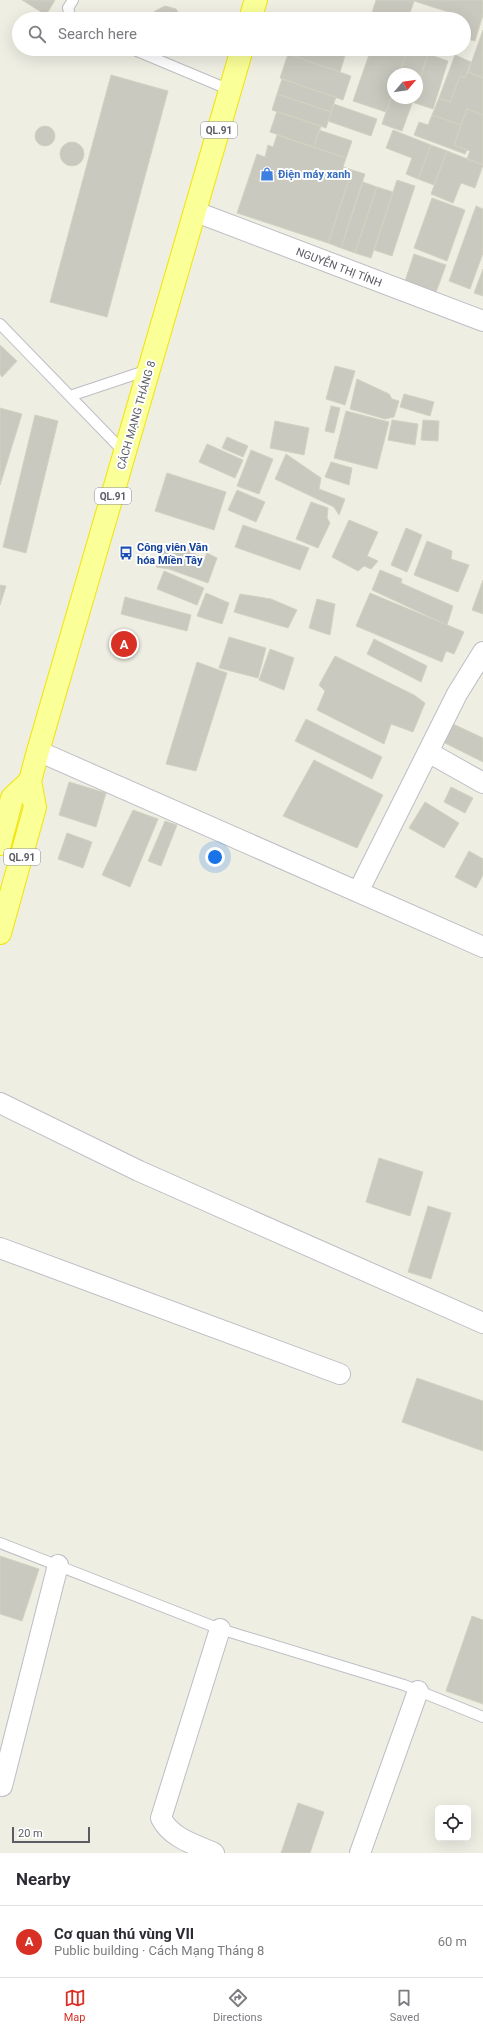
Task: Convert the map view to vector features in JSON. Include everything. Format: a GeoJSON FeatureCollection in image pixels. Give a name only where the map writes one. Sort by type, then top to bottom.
{"type":"FeatureCollection","features":[{"type":"Feature","properties":{"kind":"highway"},"geometry":{"type":"LineString","coordinates":[[252,12],[256,0]]}},
{"type":"Feature","properties":{"kind":"highway","name":"CÁCH MẠNG THÁNG 8"},"geometry":{"type":"LineString","coordinates":[[0,933],[36,807],[30,781],[38,751],[196,212],[240,56]]}},
{"type":"Feature","properties":{"kind":"highway","name":"QL.91"},"geometry":{"type":"LineString","coordinates":[[0,844],[12,798],[30,781]]}},
{"type":"Feature","properties":{"kind":"street","name":"NGUYỄN THỊ TÍNH"},"geometry":{"type":"LineString","coordinates":[[196,212],[483,321]]}},
{"type":"Feature","properties":{"kind":"street"},"geometry":{"type":"LineString","coordinates":[[358,892],[457,694],[483,652]]}},
{"type":"Feature","properties":{"kind":"street"},"geometry":{"type":"LineString","coordinates":[[38,751],[483,947]]}},
{"type":"Feature","properties":{"kind":"street"},"geometry":{"type":"LineString","coordinates":[[428,752],[483,783]]}},
{"type":"Feature","properties":{"kind":"street"},"geometry":{"type":"LineString","coordinates":[[0,1103],[139,1171],[483,1323]]}},
{"type":"Feature","properties":{"kind":"street"},"geometry":{"type":"LineString","coordinates":[[0,1248],[340,1374]]}},
{"type":"Feature","properties":{"kind":"street"},"geometry":{"type":"LineString","coordinates":[[2,1786],[58,1565]]}},
{"type":"Feature","properties":{"kind":"street"},"geometry":{"type":"LineString","coordinates":[[214,1853],[178,1837],[166,1828],[161,1818],[220,1629]]}},
{"type":"Feature","properties":{"kind":"street"},"geometry":{"type":"LineString","coordinates":[[360,1853],[418,1691]]}},
{"type":"Feature","properties":{"kind":"lane"},"geometry":{"type":"LineString","coordinates":[[69,12],[68,8],[72,0]]}},
{"type":"Feature","properties":{"kind":"lane"},"geometry":{"type":"LineString","coordinates":[[149,56],[230,90]]}},
{"type":"Feature","properties":{"kind":"lane"},"geometry":{"type":"LineString","coordinates":[[0,324],[125,453]]}},
{"type":"Feature","properties":{"kind":"lane"},"geometry":{"type":"LineString","coordinates":[[70,396],[150,370]]}},
{"type":"Feature","properties":{"kind":"lane"},"geometry":{"type":"LineString","coordinates":[[0,1543],[220,1629],[418,1691],[483,1717]]}},
{"type":"Feature","properties":{"kind":"building"},"geometry":{"type":"Polygon","coordinates":[[[22,0],[55,0],[48,12],[41,12],[22,0]]]}},
{"type":"Feature","properties":{"kind":"building"},"geometry":{"type":"Polygon","coordinates":[[[376,0],[483,0],[483,15],[475,41],[471,40],[471,12],[449,12],[414,1],[410,12],[372,12],[376,0]]]}},
{"type":"Feature","properties":{"kind":"building"},"geometry":{"type":"Polygon","coordinates":[[[165,6],[176,9],[178,12],[154,12],[165,6]]]}},
{"type":"Feature","properties":{"kind":"building"},"geometry":{"type":"Polygon","coordinates":[[[483,30],[483,78],[468,72],[483,30]]]}},
{"type":"Feature","properties":{"kind":"building"},"geometry":{"type":"Polygon","coordinates":[[[287,56],[294,56],[351,76],[343,100],[280,78],[287,56]]]}},
{"type":"Feature","properties":{"kind":"building"},"geometry":{"type":"Polygon","coordinates":[[[293,56],[345,56],[340,72],[293,56]]]}},
{"type":"Feature","properties":{"kind":"building"},"geometry":{"type":"Polygon","coordinates":[[[369,56],[405,56],[401,68],[387,68],[387,104],[389,104],[386,112],[353,101],[369,56]]]}},
{"type":"Feature","properties":{"kind":"building"},"geometry":{"type":"Polygon","coordinates":[[[405,56],[427,56],[423,69],[423,68],[401,68],[405,56]]]}},
{"type":"Feature","properties":{"kind":"building"},"geometry":{"type":"Polygon","coordinates":[[[427,56],[434,56],[448,61],[433,109],[418,104],[423,104],[423,69],[427,56]]]}},
{"type":"Feature","properties":{"kind":"building"},"geometry":{"type":"Polygon","coordinates":[[[455,56],[471,62],[465,78],[460,76],[450,102],[439,98],[455,56]]]}},
{"type":"Feature","properties":{"kind":"building"},"geometry":{"type":"Polygon","coordinates":[[[468,72],[483,78],[483,115],[467,109],[461,125],[432,115],[439,98],[450,102],[460,76],[465,78],[468,72]]]}},
{"type":"Feature","properties":{"kind":"building"},"geometry":{"type":"Polygon","coordinates":[[[111,75],[168,91],[107,317],[50,302],[111,75]]]}},
{"type":"Feature","properties":{"kind":"building"},"geometry":{"type":"Polygon","coordinates":[[[282,79],[336,97],[331,112],[277,94],[282,79]]]}},
{"type":"Feature","properties":{"kind":"building"},"geometry":{"type":"Polygon","coordinates":[[[277,94],[331,112],[326,128],[272,110],[277,94]]]}},
{"type":"Feature","properties":{"kind":"building"},"geometry":{"type":"Polygon","coordinates":[[[334,104],[377,119],[371,136],[328,121],[334,104]]]}},
{"type":"Feature","properties":{"kind":"building"},"geometry":{"type":"Polygon","coordinates":[[[389,104],[412,104],[402,131],[382,124],[389,104]]]}},
{"type":"Feature","properties":{"kind":"building"},"geometry":{"type":"Polygon","coordinates":[[[467,109],[483,115],[483,165],[467,159],[470,151],[454,145],[467,109]]]}},
{"type":"Feature","properties":{"kind":"building"},"geometry":{"type":"Polygon","coordinates":[[[277,111],[321,126],[314,147],[270,132],[277,111]]]}},
{"type":"Feature","properties":{"kind":"building"},"geometry":{"type":"Polygon","coordinates":[[[432,115],[461,125],[454,145],[467,150],[465,154],[414,135],[419,122],[428,125],[432,115]]]}},
{"type":"Feature","properties":{"kind":"building"},"geometry":{"type":"Polygon","coordinates":[[[45,126],[52,129],[55,136],[52,143],[45,146],[38,143],[35,136],[38,129],[45,126]]]}},
{"type":"Feature","properties":{"kind":"building"},"geometry":{"type":"Polygon","coordinates":[[[319,130],[352,141],[346,158],[314,147],[319,130]]]}},
{"type":"Feature","properties":{"kind":"building"},"geometry":{"type":"Polygon","coordinates":[[[393,130],[431,145],[418,179],[406,174],[412,158],[386,148],[393,130]]]}},
{"type":"Feature","properties":{"kind":"building"},"geometry":{"type":"Polygon","coordinates":[[[277,135],[346,158],[343,167],[352,170],[328,243],[237,213],[257,154],[265,157],[268,145],[273,147],[277,135]]]}},
{"type":"Feature","properties":{"kind":"building"},"geometry":{"type":"Polygon","coordinates":[[[67,142],[77,142],[84,149],[84,159],[77,166],[67,166],[60,159],[60,149],[67,142]]]}},
{"type":"Feature","properties":{"kind":"building"},"geometry":{"type":"Polygon","coordinates":[[[431,145],[447,151],[434,185],[418,179],[431,145]]]}},
{"type":"Feature","properties":{"kind":"building"},"geometry":{"type":"Polygon","coordinates":[[[447,151],[483,165],[475,188],[461,183],[453,203],[431,194],[447,151]]]}},
{"type":"Feature","properties":{"kind":"building"},"geometry":{"type":"Polygon","coordinates":[[[352,170],[365,174],[341,248],[328,243],[352,170]]]}},
{"type":"Feature","properties":{"kind":"building"},"geometry":{"type":"Polygon","coordinates":[[[397,180],[415,186],[392,256],[374,250],[397,180]]]}},
{"type":"Feature","properties":{"kind":"building"},"geometry":{"type":"Polygon","coordinates":[[[363,182],[377,187],[355,253],[341,248],[363,182]]]}},
{"type":"Feature","properties":{"kind":"building"},"geometry":{"type":"Polygon","coordinates":[[[377,187],[393,192],[371,258],[355,253],[377,187]]]}},
{"type":"Feature","properties":{"kind":"building"},"geometry":{"type":"Polygon","coordinates":[[[432,198],[465,210],[447,261],[414,248],[432,198]]]}},
{"type":"Feature","properties":{"kind":"building"},"geometry":{"type":"Polygon","coordinates":[[[476,206],[483,209],[483,253],[470,289],[449,281],[476,206]]]}},
{"type":"Feature","properties":{"kind":"building"},"geometry":{"type":"Polygon","coordinates":[[[414,254],[446,265],[435,295],[404,284],[414,254]]]}},
{"type":"Feature","properties":{"kind":"building"},"geometry":{"type":"Polygon","coordinates":[[[483,269],[483,296],[474,293],[483,269]]]}},
{"type":"Feature","properties":{"kind":"building"},"geometry":{"type":"Polygon","coordinates":[[[0,345],[17,361],[2,377],[0,374],[0,345]]]}},
{"type":"Feature","properties":{"kind":"building"},"geometry":{"type":"Polygon","coordinates":[[[335,366],[355,371],[345,405],[326,399],[335,366]]]}},
{"type":"Feature","properties":{"kind":"building"},"geometry":{"type":"Polygon","coordinates":[[[357,379],[389,394],[392,399],[399,401],[394,417],[385,419],[350,409],[357,379]]]}},
{"type":"Feature","properties":{"kind":"building"},"geometry":{"type":"Polygon","coordinates":[[[404,394],[434,402],[430,416],[400,407],[404,394]]]}},
{"type":"Feature","properties":{"kind":"building"},"geometry":{"type":"Polygon","coordinates":[[[331,406],[340,408],[334,433],[325,431],[331,406]]]}},
{"type":"Feature","properties":{"kind":"building"},"geometry":{"type":"Polygon","coordinates":[[[0,408],[22,414],[0,485],[0,408]]]}},
{"type":"Feature","properties":{"kind":"building"},"geometry":{"type":"Polygon","coordinates":[[[346,411],[389,422],[377,469],[334,458],[346,411]]]}},
{"type":"Feature","properties":{"kind":"building"},"geometry":{"type":"Polygon","coordinates":[[[35,415],[58,421],[26,553],[3,547],[35,415]]]}},
{"type":"Feature","properties":{"kind":"building"},"geometry":{"type":"Polygon","coordinates":[[[392,420],[418,424],[415,445],[388,440],[392,420]]]}},
{"type":"Feature","properties":{"kind":"building"},"geometry":{"type":"Polygon","coordinates":[[[423,420],[439,421],[438,441],[421,440],[423,420]]]}},
{"type":"Feature","properties":{"kind":"building"},"geometry":{"type":"Polygon","coordinates":[[[275,421],[309,428],[304,455],[270,448],[275,421]]]}},
{"type":"Feature","properties":{"kind":"building"},"geometry":{"type":"Polygon","coordinates":[[[227,437],[248,446],[243,457],[222,448],[227,437]]]}},
{"type":"Feature","properties":{"kind":"building"},"geometry":{"type":"Polygon","coordinates":[[[207,444],[243,460],[235,478],[199,462],[207,444]]]}},
{"type":"Feature","properties":{"kind":"building"},"geometry":{"type":"Polygon","coordinates":[[[251,450],[273,459],[259,494],[237,486],[251,450]]]}},
{"type":"Feature","properties":{"kind":"building"},"geometry":{"type":"Polygon","coordinates":[[[286,454],[321,478],[319,489],[345,499],[339,515],[334,507],[275,479],[286,454]]]}},
{"type":"Feature","properties":{"kind":"building"},"geometry":{"type":"Polygon","coordinates":[[[331,462],[352,468],[349,485],[325,477],[331,462]]]}},
{"type":"Feature","properties":{"kind":"building"},"geometry":{"type":"Polygon","coordinates":[[[167,473],[226,492],[214,530],[155,511],[167,473]]]}},
{"type":"Feature","properties":{"kind":"building"},"geometry":{"type":"Polygon","coordinates":[[[237,490],[265,502],[256,522],[228,510],[237,490]]]}},
{"type":"Feature","properties":{"kind":"building"},"geometry":{"type":"Polygon","coordinates":[[[311,502],[328,508],[327,518],[330,523],[318,548],[296,539],[311,502]]]}},
{"type":"Feature","properties":{"kind":"building"},"geometry":{"type":"Polygon","coordinates":[[[349,520],[378,532],[367,556],[378,561],[371,569],[364,566],[358,571],[332,557],[349,520]]]}},
{"type":"Feature","properties":{"kind":"building"},"geometry":{"type":"Polygon","coordinates":[[[243,525],[309,548],[300,570],[235,547],[243,525]]]}},
{"type":"Feature","properties":{"kind":"building"},"geometry":{"type":"Polygon","coordinates":[[[406,528],[422,535],[407,572],[391,565],[406,528]]]}},
{"type":"Feature","properties":{"kind":"building"},"geometry":{"type":"Polygon","coordinates":[[[427,541],[452,551],[451,559],[469,565],[458,592],[414,575],[427,541]]]}},
{"type":"Feature","properties":{"kind":"building"},"geometry":{"type":"Polygon","coordinates":[[[171,543],[187,548],[204,560],[207,553],[217,558],[208,583],[169,569],[156,567],[164,545],[171,543]]]}},
{"type":"Feature","properties":{"kind":"building"},"geometry":{"type":"Polygon","coordinates":[[[380,570],[402,579],[401,583],[453,606],[447,625],[372,590],[380,570]]]}},
{"type":"Feature","properties":{"kind":"building"},"geometry":{"type":"Polygon","coordinates":[[[164,571],[204,588],[197,605],[157,589],[164,571]]]}},
{"type":"Feature","properties":{"kind":"building"},"geometry":{"type":"Polygon","coordinates":[[[483,580],[483,614],[472,610],[483,580]]]}},
{"type":"Feature","properties":{"kind":"building"},"geometry":{"type":"Polygon","coordinates":[[[0,585],[6,586],[0,605],[0,585]]]}},
{"type":"Feature","properties":{"kind":"building"},"geometry":{"type":"Polygon","coordinates":[[[206,593],[229,603],[222,624],[197,616],[206,593]]]}},
{"type":"Feature","properties":{"kind":"building"},"geometry":{"type":"Polygon","coordinates":[[[370,593],[464,632],[454,654],[446,651],[442,662],[356,626],[370,593]]]}},
{"type":"Feature","properties":{"kind":"building"},"geometry":{"type":"Polygon","coordinates":[[[240,594],[271,599],[297,610],[288,628],[234,612],[240,594]]]}},
{"type":"Feature","properties":{"kind":"building"},"geometry":{"type":"Polygon","coordinates":[[[125,597],[191,615],[187,631],[121,614],[125,597]]]}},
{"type":"Feature","properties":{"kind":"building"},"geometry":{"type":"Polygon","coordinates":[[[317,599],[335,604],[330,635],[309,628],[317,599]]]}},
{"type":"Feature","properties":{"kind":"building"},"geometry":{"type":"Polygon","coordinates":[[[229,637],[266,648],[258,678],[219,668],[229,637]]]}},
{"type":"Feature","properties":{"kind":"building"},"geometry":{"type":"Polygon","coordinates":[[[374,639],[427,666],[421,682],[367,654],[374,639]]]}},
{"type":"Feature","properties":{"kind":"building"},"geometry":{"type":"Polygon","coordinates":[[[270,649],[294,658],[284,690],[259,680],[270,649]]]}},
{"type":"Feature","properties":{"kind":"building"},"geometry":{"type":"Polygon","coordinates":[[[335,656],[414,695],[425,703],[413,732],[391,724],[384,744],[317,710],[325,691],[319,685],[335,656]]]}},
{"type":"Feature","properties":{"kind":"building"},"geometry":{"type":"Polygon","coordinates":[[[197,662],[227,673],[196,771],[166,764],[197,662]]]}},
{"type":"Feature","properties":{"kind":"building"},"geometry":{"type":"Polygon","coordinates":[[[306,719],[382,757],[372,779],[295,741],[306,719]]]}},
{"type":"Feature","properties":{"kind":"building"},"geometry":{"type":"Polygon","coordinates":[[[453,724],[483,738],[483,762],[443,742],[453,724]]]}},
{"type":"Feature","properties":{"kind":"building"},"geometry":{"type":"Polygon","coordinates":[[[314,760],[383,795],[357,848],[283,816],[314,760]]]}},
{"type":"Feature","properties":{"kind":"building"},"geometry":{"type":"Polygon","coordinates":[[[69,782],[106,793],[96,827],[59,815],[69,782]]]}},
{"type":"Feature","properties":{"kind":"building"},"geometry":{"type":"Polygon","coordinates":[[[451,787],[473,798],[465,813],[444,802],[451,787]]]}},
{"type":"Feature","properties":{"kind":"building"},"geometry":{"type":"Polygon","coordinates":[[[425,802],[459,823],[444,848],[409,828],[425,802]]]}},
{"type":"Feature","properties":{"kind":"building"},"geometry":{"type":"Polygon","coordinates":[[[133,810],[158,819],[130,887],[102,875],[133,810]]]}},
{"type":"Feature","properties":{"kind":"building"},"geometry":{"type":"Polygon","coordinates":[[[165,821],[177,825],[161,866],[148,861],[165,821]]]}},
{"type":"Feature","properties":{"kind":"building"},"geometry":{"type":"Polygon","coordinates":[[[67,833],[92,842],[83,868],[58,859],[67,833]]]}},
{"type":"Feature","properties":{"kind":"building"},"geometry":{"type":"Polygon","coordinates":[[[469,851],[483,859],[483,875],[476,888],[455,877],[469,851]]]}},
{"type":"Feature","properties":{"kind":"building"},"geometry":{"type":"Polygon","coordinates":[[[379,1158],[423,1172],[410,1216],[366,1202],[379,1158]]]}},
{"type":"Feature","properties":{"kind":"building"},"geometry":{"type":"Polygon","coordinates":[[[428,1206],[451,1213],[431,1279],[408,1272],[428,1206]]]}},
{"type":"Feature","properties":{"kind":"building"},"geometry":{"type":"Polygon","coordinates":[[[417,1378],[483,1401],[483,1451],[402,1422],[417,1378]]]}},
{"type":"Feature","properties":{"kind":"building"},"geometry":{"type":"Polygon","coordinates":[[[0,1556],[39,1569],[22,1621],[0,1614],[0,1556]]]}},
{"type":"Feature","properties":{"kind":"building"},"geometry":{"type":"Polygon","coordinates":[[[472,1616],[483,1620],[483,1704],[446,1691],[472,1616]]]}},
{"type":"Feature","properties":{"kind":"building"},"geometry":{"type":"Polygon","coordinates":[[[298,1803],[324,1812],[310,1853],[281,1853],[298,1803]]]}},
{"type":"Feature","properties":{"kind":"place","name":"Điện máy xanh"},"geometry":{"type":"Point","coordinates":[267,174]}},
{"type":"Feature","properties":{"kind":"place","name":"Công viên Văn hóa Miền Tây"},"geometry":{"type":"Point","coordinates":[126,553]}},
{"type":"Feature","properties":{"kind":"place","name":"Cơ quan thú vùng VII"},"geometry":{"type":"Point","coordinates":[124,644]}}]}
